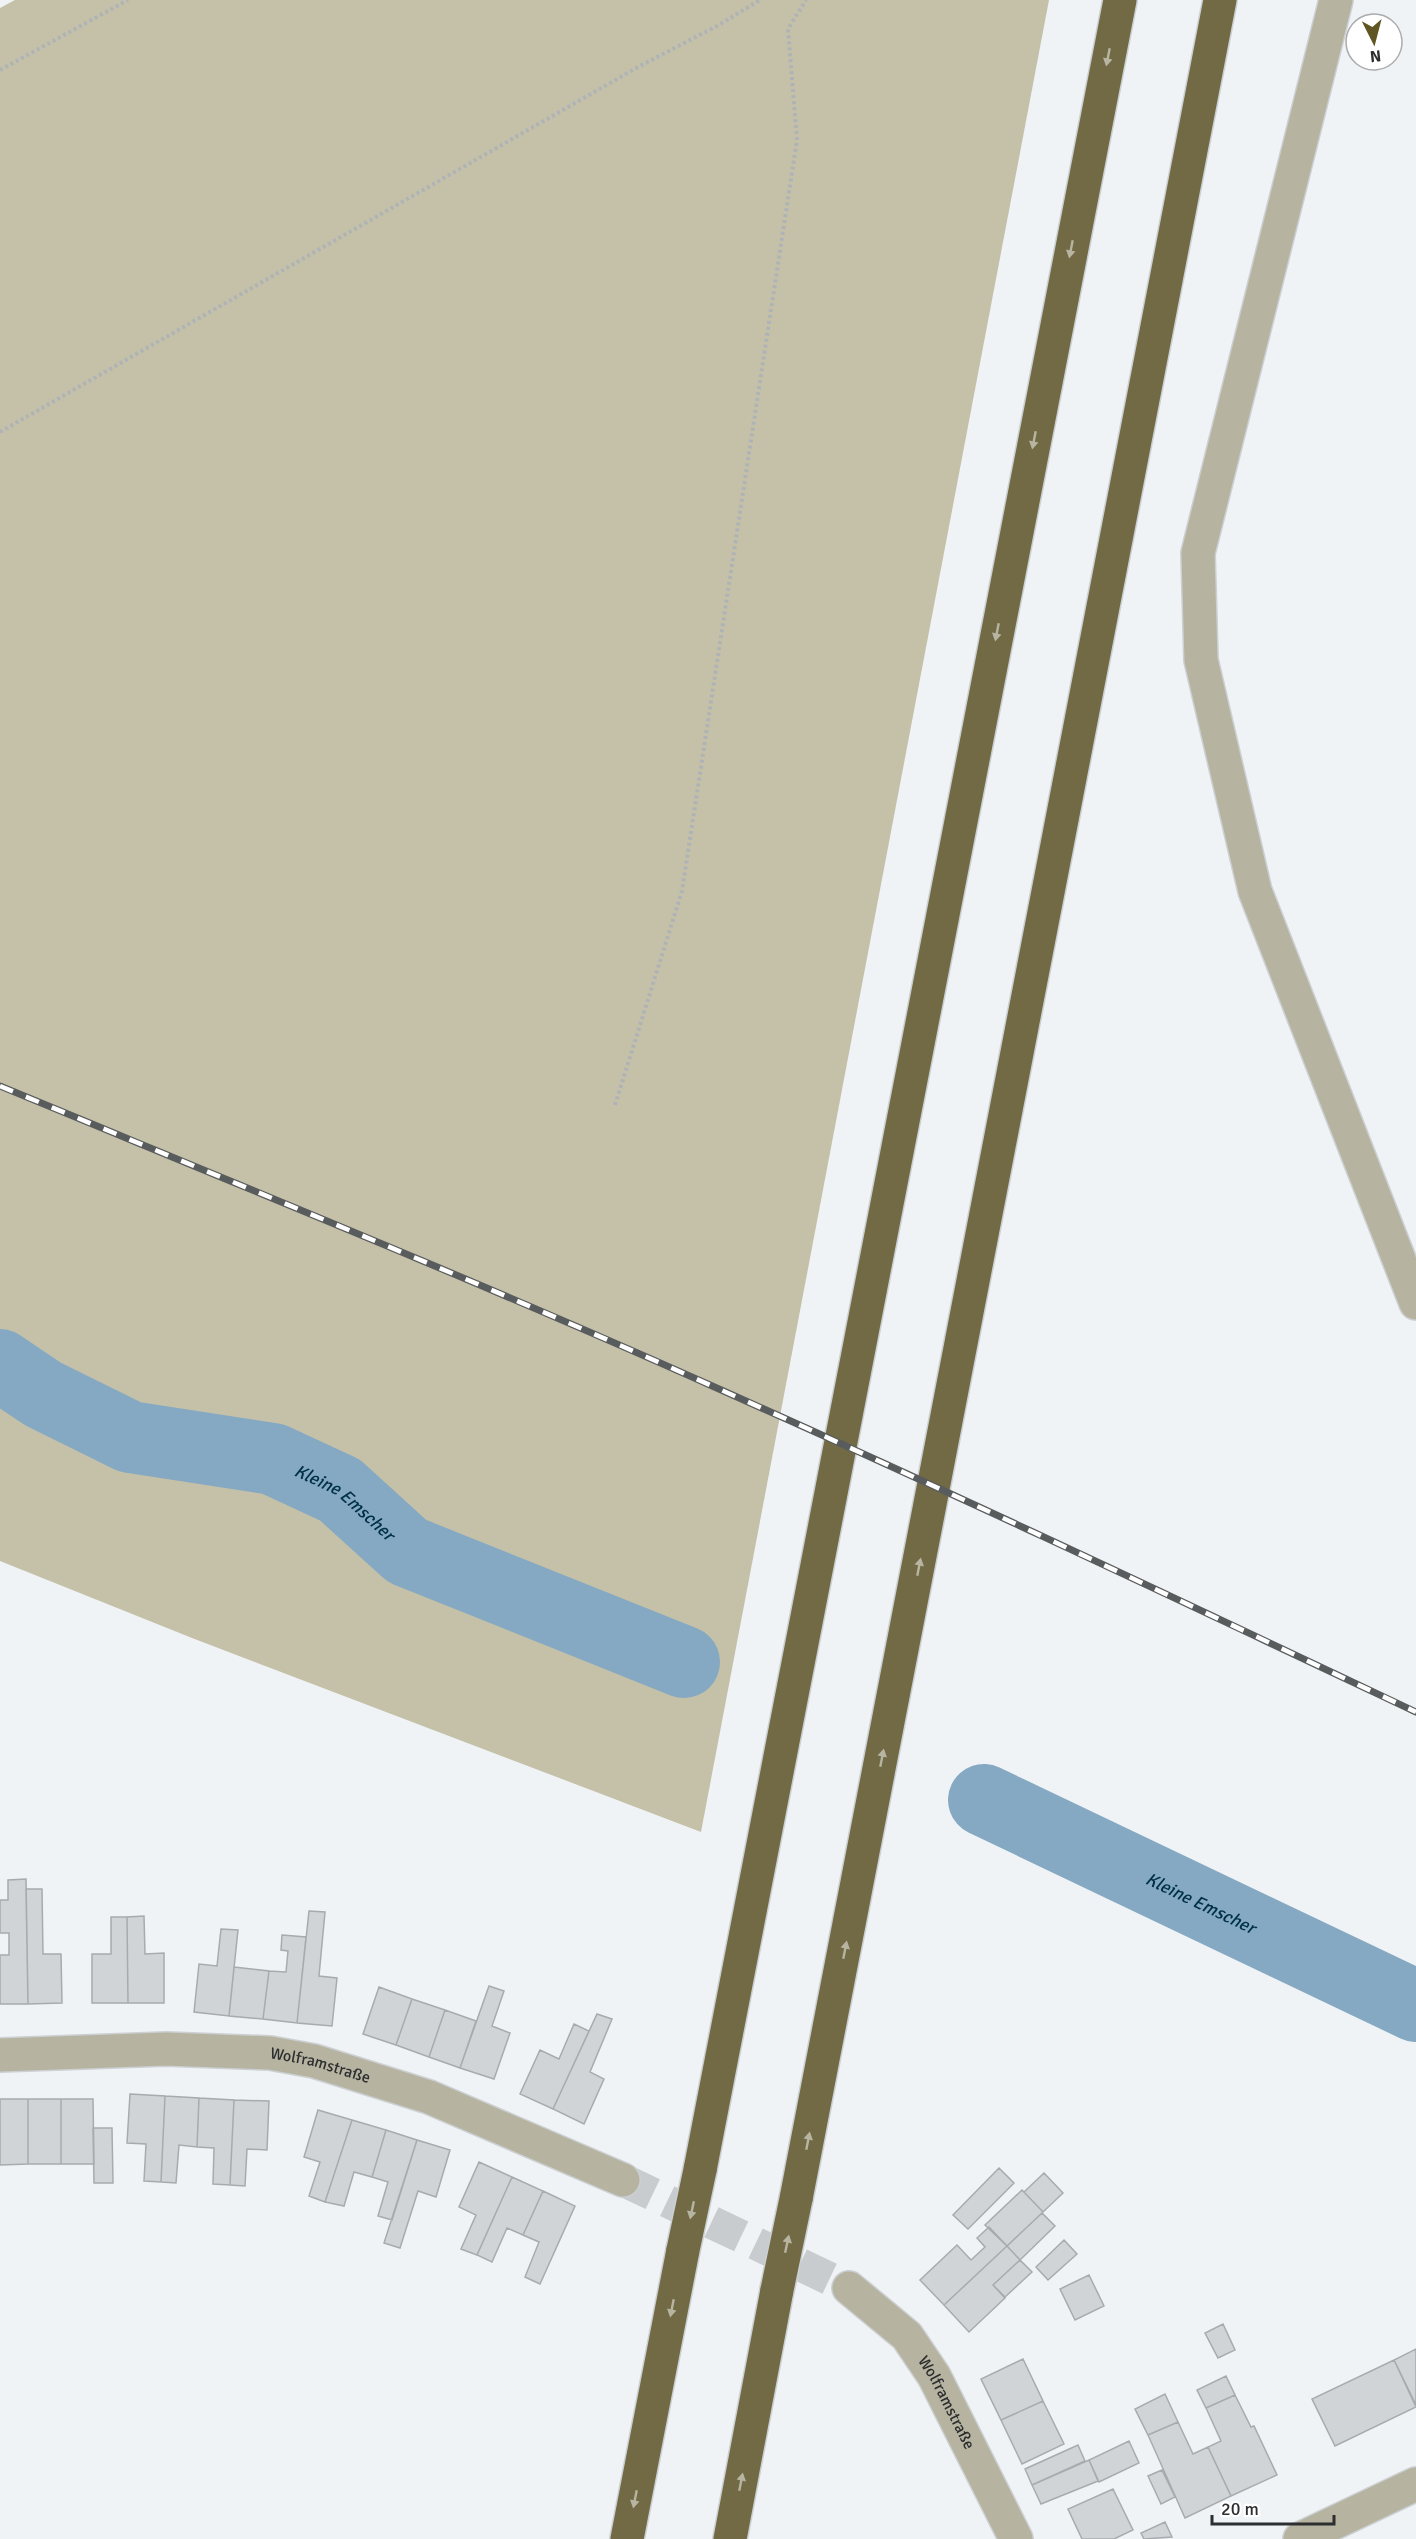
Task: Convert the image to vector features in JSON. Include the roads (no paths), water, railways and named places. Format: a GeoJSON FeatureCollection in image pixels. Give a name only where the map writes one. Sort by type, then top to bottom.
{"type":"FeatureCollection","features":[{"type":"Feature","properties":{"kind":"highway"},"geometry":{"type":"LineString","coordinates":[[627,2539],[1120,0]]}},
{"type":"Feature","properties":{"kind":"highway"},"geometry":{"type":"LineString","coordinates":[[730,2539],[1220,0]]}},
{"type":"Feature","properties":{"kind":"street"},"geometry":{"type":"LineString","coordinates":[[1335,0],[1198,553],[1201,660],[1255,891],[1416,1303]]}},
{"type":"Feature","properties":{"kind":"street","name":"Wolframstraße"},"geometry":{"type":"LineString","coordinates":[[0,2055],[81,2054],[166,2049],[270,2053],[314,2061],[429,2097],[623,2180]]}},
{"type":"Feature","properties":{"kind":"street","name":"Wolframstraße"},"geometry":{"type":"LineString","coordinates":[[849,2289],[908,2336],[934,2376],[1016,2539]]}},
{"type":"Feature","properties":{"kind":"street"},"geometry":{"type":"LineString","coordinates":[[1300,2539],[1416,2484]]}},
{"type":"Feature","properties":{"kind":"waterway","name":"Kleine Emscher"},"geometry":{"type":"LineString","coordinates":[[0,1365],[43,1394],[130,1437],[273,1459],[340,1490],[407,1551],[684,1662]]}},
{"type":"Feature","properties":{"kind":"waterway","name":"Kleine Emscher"},"geometry":{"type":"LineString","coordinates":[[984,1800],[1416,2006]]}},
{"type":"Feature","properties":{"kind":"tunnel"},"geometry":{"type":"LineString","coordinates":[[623,2180],[849,2288]]}},
{"type":"Feature","properties":{"kind":"railway"},"geometry":{"type":"LineString","coordinates":[[0,1086],[445,1270],[622,1346],[976,1505],[1416,1712]]}}]}
